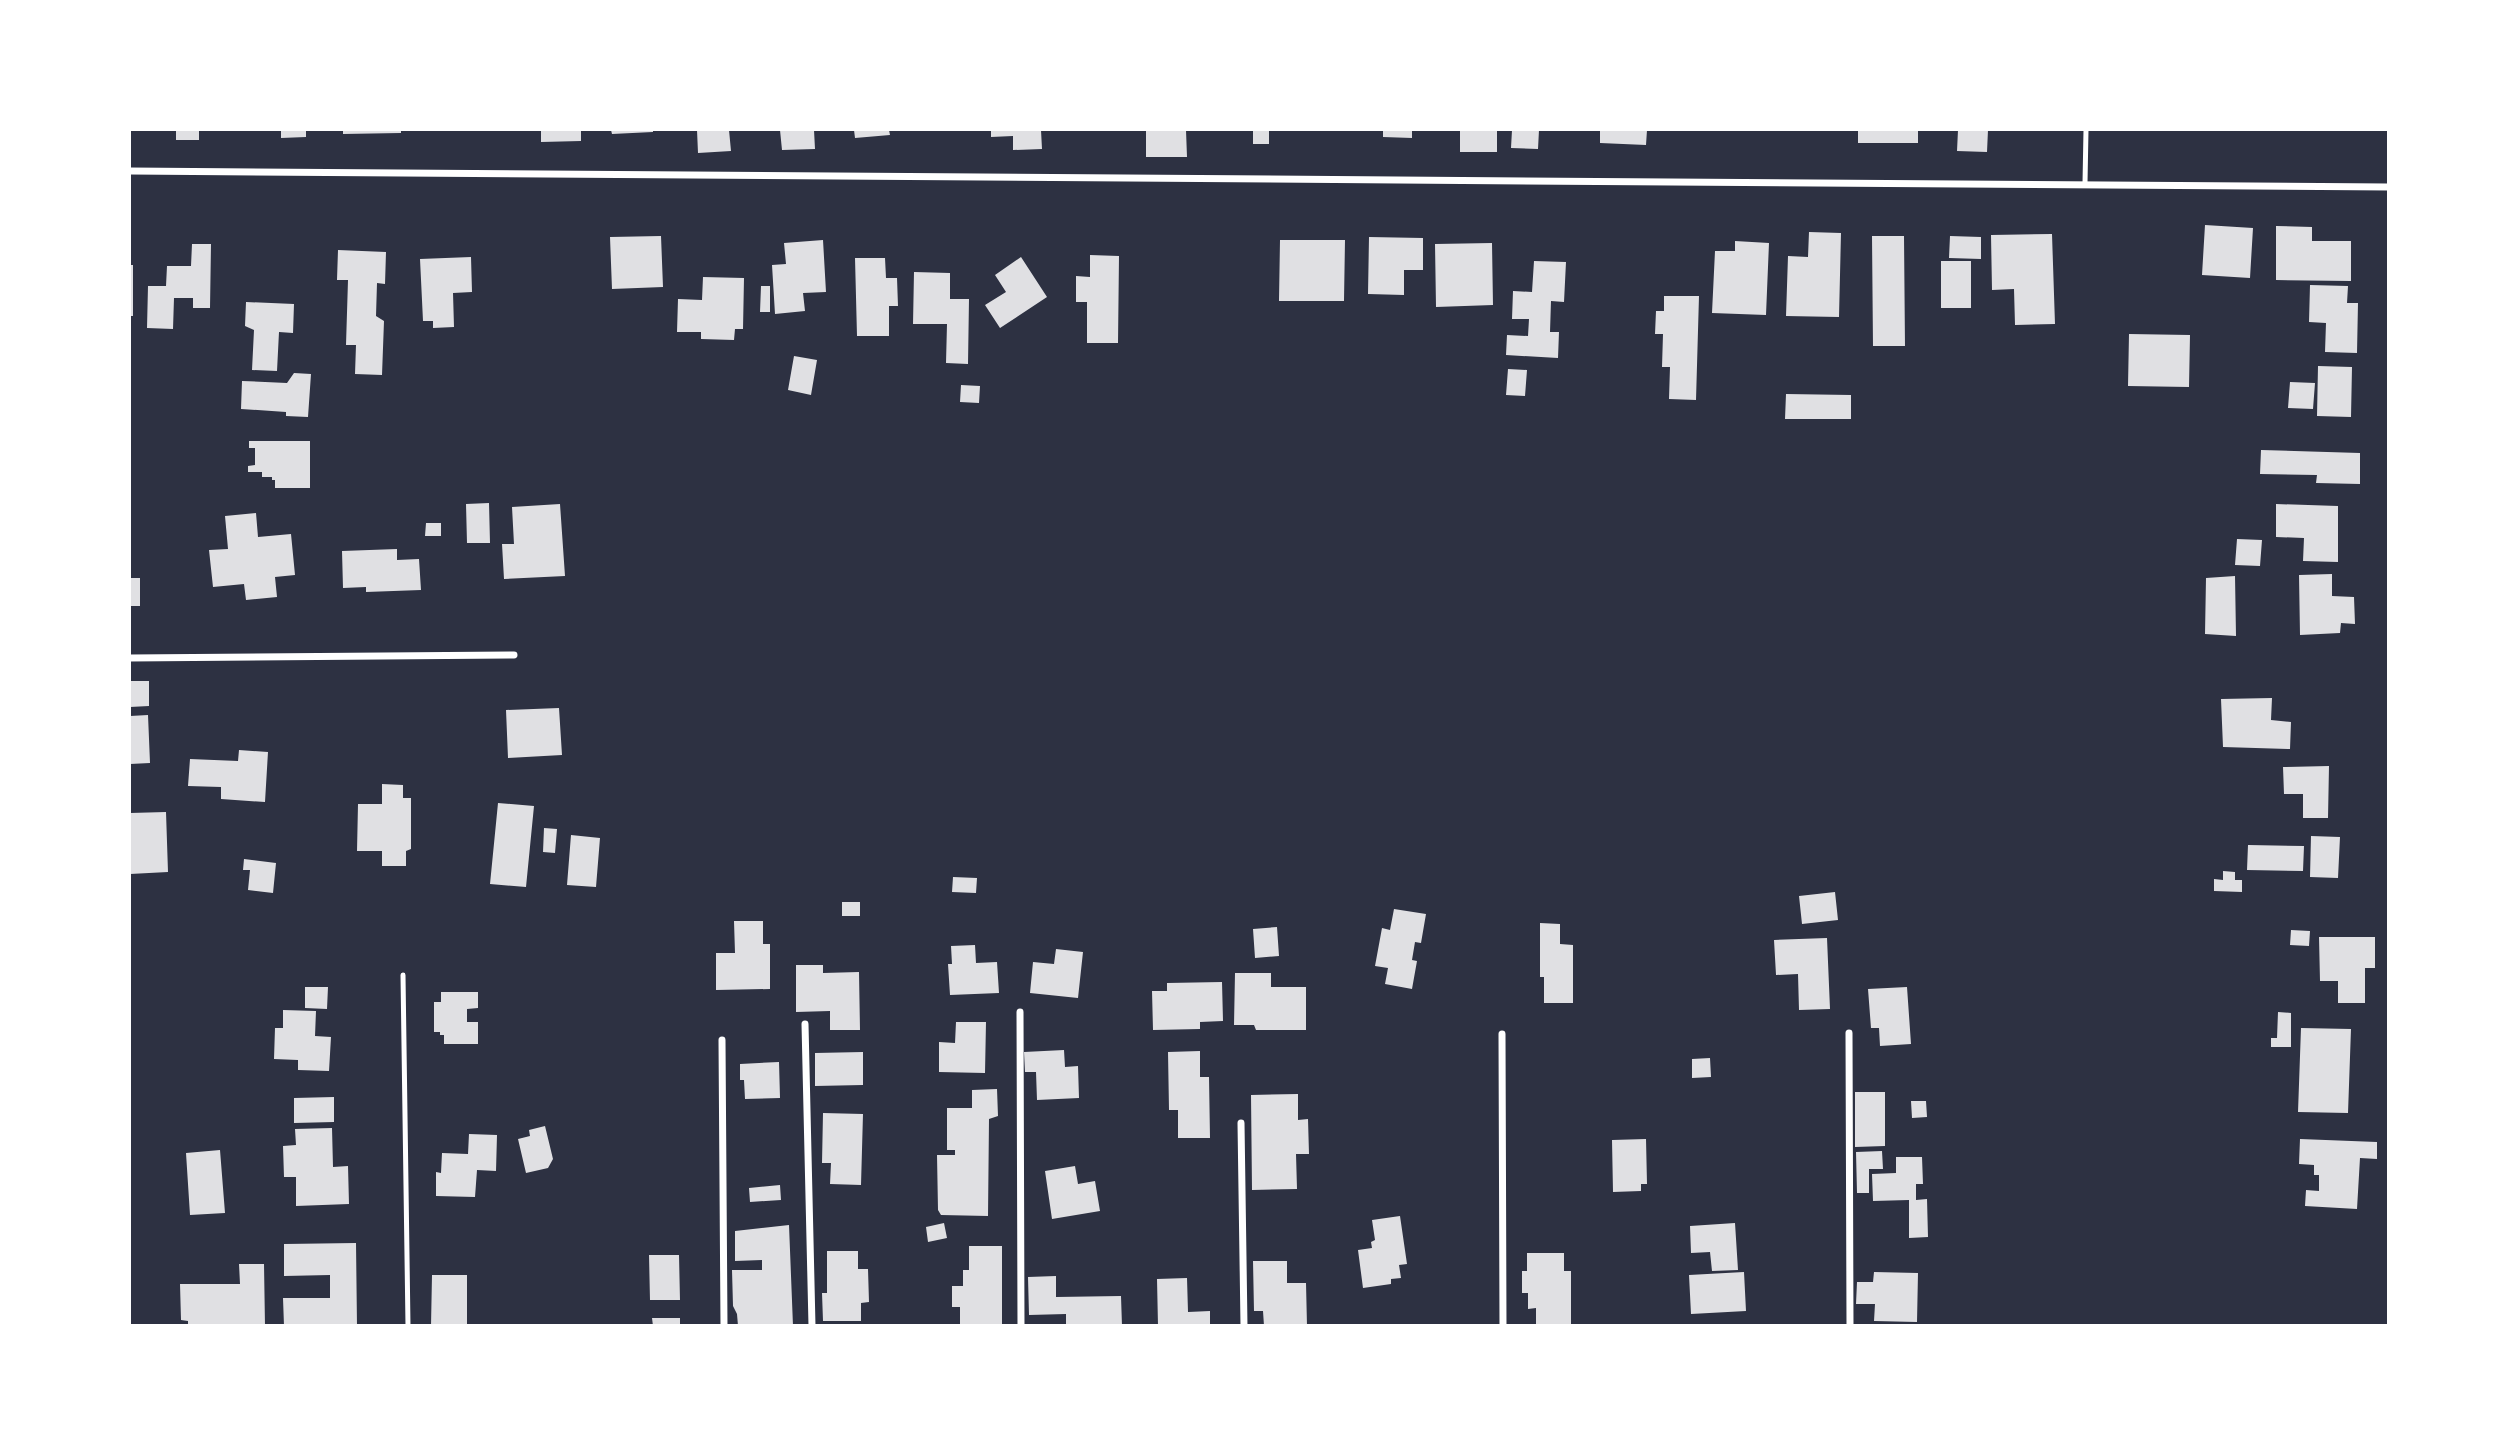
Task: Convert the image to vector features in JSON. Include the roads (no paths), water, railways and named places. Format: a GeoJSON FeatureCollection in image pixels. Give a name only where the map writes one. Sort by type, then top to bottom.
{"type":"FeatureCollection","features":[{"type":"Feature","properties":{"kind":"street"},"geometry":{"type":"LineString","coordinates":[[130,171],[2389,187]]}},
{"type":"Feature","properties":{"kind":"street"},"geometry":{"type":"LineString","coordinates":[[130,658],[514,655]]}},
{"type":"Feature","properties":{"kind":"street"},"geometry":{"type":"LineString","coordinates":[[1020,1012],[1021,1325]]}},
{"type":"Feature","properties":{"kind":"street"},"geometry":{"type":"LineString","coordinates":[[805,1024],[812,1325]]}},
{"type":"Feature","properties":{"kind":"street"},"geometry":{"type":"LineString","coordinates":[[1849,1032],[1850,1325]]}},
{"type":"Feature","properties":{"kind":"street"},"geometry":{"type":"LineString","coordinates":[[1502,1034],[1503,1325]]}},
{"type":"Feature","properties":{"kind":"street"},"geometry":{"type":"LineString","coordinates":[[722,1040],[724,1325]]}},
{"type":"Feature","properties":{"kind":"street"},"geometry":{"type":"LineString","coordinates":[[1241,1123],[1244,1325]]}},
{"type":"Feature","properties":{"kind":"lane"},"geometry":{"type":"LineString","coordinates":[[2085,183],[2086,130]]}},
{"type":"Feature","properties":{"kind":"lane"},"geometry":{"type":"LineString","coordinates":[[404,975],[408,1325]]}}]}
